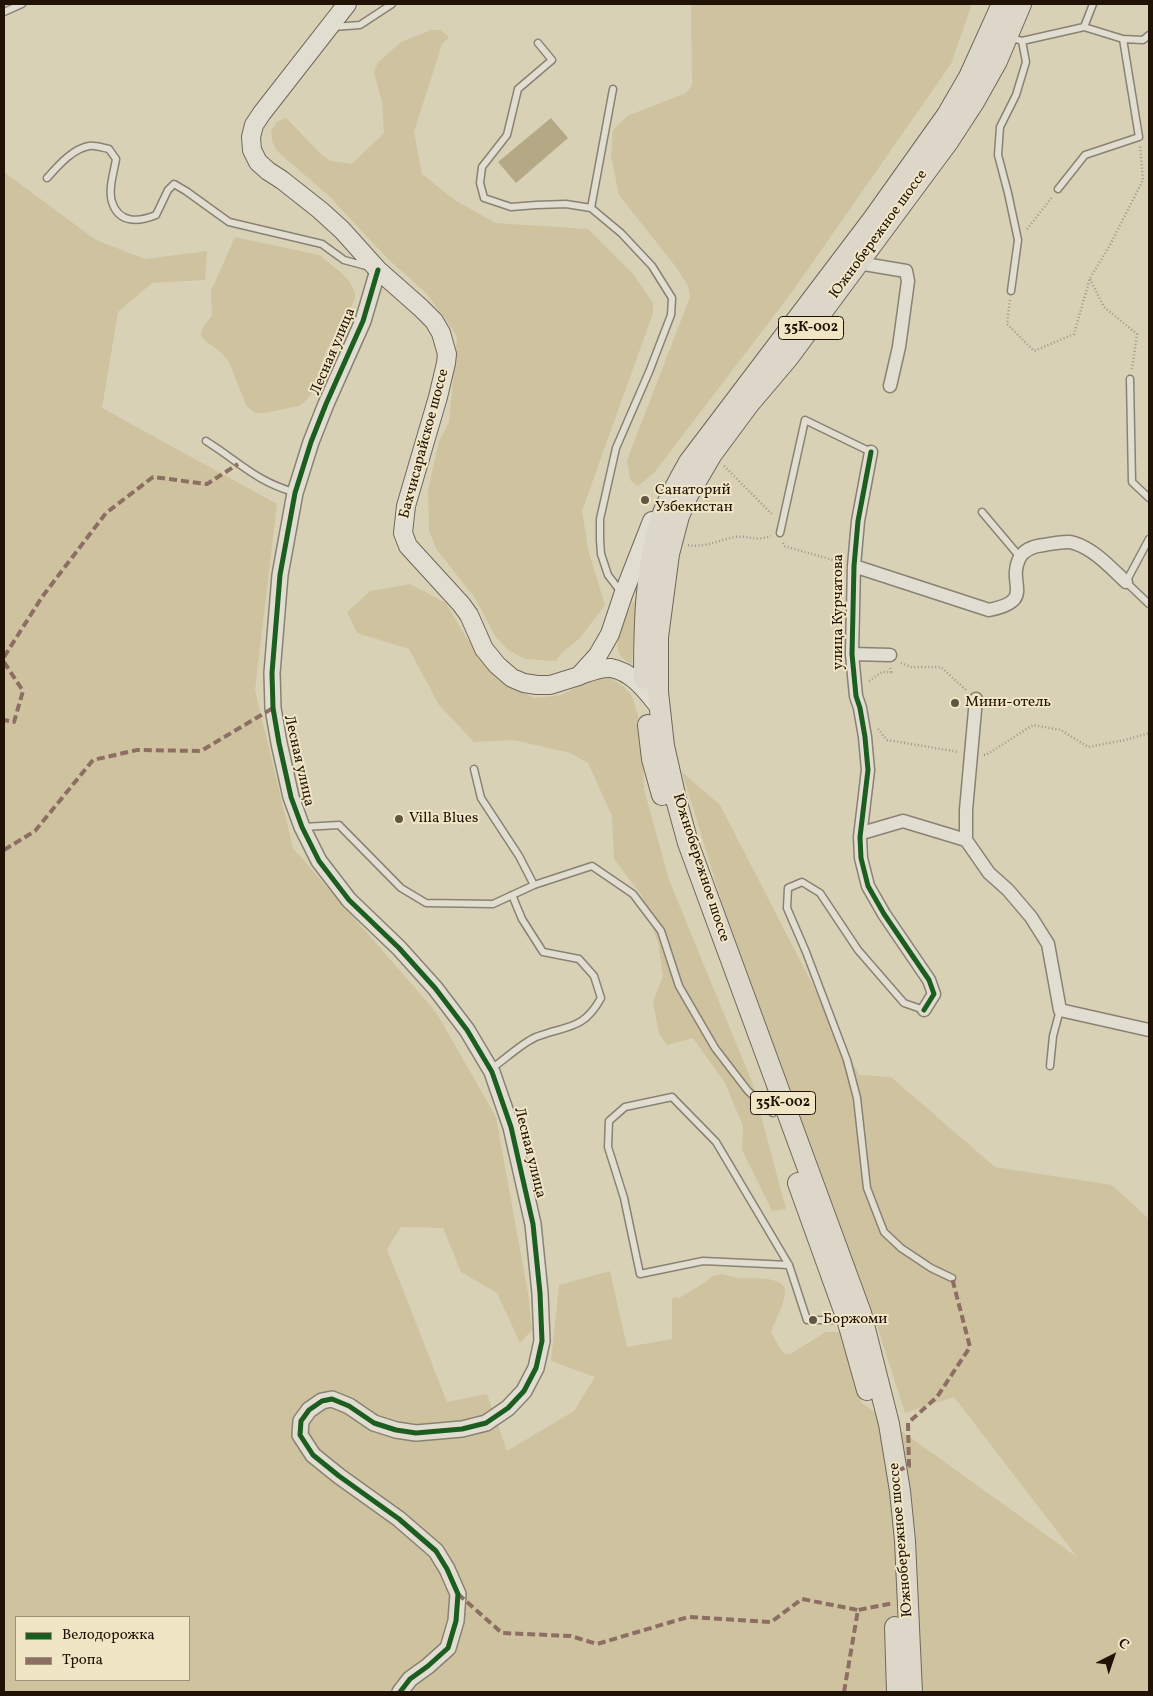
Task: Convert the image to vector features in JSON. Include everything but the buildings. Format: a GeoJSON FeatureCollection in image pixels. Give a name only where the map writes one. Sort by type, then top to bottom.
{"type":"FeatureCollection","features":[{"type":"Feature","properties":{"kind":"highway","name":"Южнобережное шоссе"},"geometry":{"type":"LineString","coordinates":[[898,1692],[887,1495],[877,1427],[854,1316],[773,1113],[667,815],[652,759],[644,688],[646,593],[659,524],[673,490],[689,462],[873,219],[947,115],[969,77],[1002,4]]}},
{"type":"Feature","properties":{"kind":"highway","name":"Южнобережное шоссе"},"geometry":{"type":"LineString","coordinates":[[912,1692],[905,1541],[900,1492],[889,1424],[854,1316],[688,843],[664,746],[658,676],[658,637],[669,554],[688,495],[712,454],[749,404],[788,358],[948,142],[974,102],[997,61],[1015,39],[1021,4]]}},
{"type":"Feature","properties":{"kind":"main road","name":"Бахчисарайское шоссе"},"geometry":{"type":"LineString","coordinates":[[347,4],[262,112],[254,125],[251,137],[252,150],[258,162],[268,171],[320,210],[342,230],[378,270],[434,321],[441,333],[447,354],[446,363],[406,506],[403,533],[408,546],[461,604],[469,615],[484,649],[497,665],[512,678],[524,683],[550,685],[596,670],[610,668],[625,674],[644,688],[660,708]]}},
{"type":"Feature","properties":{"kind":"main road"},"geometry":{"type":"LineString","coordinates":[[580,676],[598,655],[610,634],[656,510],[673,482],[689,462]]}},
{"type":"Feature","properties":{"kind":"main road"},"geometry":{"type":"LineString","coordinates":[[618,614],[643,579],[669,554]]}},
{"type":"Feature","properties":{"kind":"street"},"geometry":{"type":"LineString","coordinates":[[858,263],[906,271],[908,281],[899,348],[890,386]]}},
{"type":"Feature","properties":{"kind":"street","name":"Лесная улица"},"geometry":{"type":"LineString","coordinates":[[378,270],[363,321],[326,404],[311,442],[295,493],[280,575],[272,673],[273,708],[278,743],[291,797],[302,827],[319,861],[349,900],[399,948],[435,988],[467,1030],[491,1069],[511,1126],[533,1224],[540,1292],[542,1341],[536,1368],[524,1392],[508,1408],[486,1423],[462,1429],[416,1433],[396,1430],[374,1423],[349,1406],[332,1399],[322,1400],[308,1410],[301,1421],[300,1435],[313,1455],[338,1476],[399,1519],[436,1551],[447,1569],[458,1594],[456,1621],[448,1648],[410,1679],[400,1692]]}},
{"type":"Feature","properties":{"kind":"street","name":"улица Курчатова"},"geometry":{"type":"LineString","coordinates":[[871,452],[858,521],[854,566],[852,654],[856,696],[865,738],[868,770],[862,833],[860,837],[861,858],[868,886],[884,914],[929,980],[934,994],[924,1010]]}},
{"type":"Feature","properties":{"kind":"street"},"geometry":{"type":"LineString","coordinates":[[854,566],[989,610],[1006,606],[1013,600],[1017,593],[1016,568],[1026,550],[1037,545],[1073,542],[1094,554],[1126,582]]}},
{"type":"Feature","properties":{"kind":"street"},"geometry":{"type":"LineString","coordinates":[[852,654],[890,655]]}},
{"type":"Feature","properties":{"kind":"street"},"geometry":{"type":"LineString","coordinates":[[976,699],[966,810],[966,840],[989,873],[1008,890],[1031,917],[1048,944],[1060,1010],[1149,1030]]}},
{"type":"Feature","properties":{"kind":"street"},"geometry":{"type":"LineString","coordinates":[[862,833],[903,821],[966,840]]}},
{"type":"Feature","properties":{"kind":"lane"},"geometry":{"type":"LineString","coordinates":[[4,12],[22,4]]}},
{"type":"Feature","properties":{"kind":"lane"},"geometry":{"type":"LineString","coordinates":[[329,27],[360,25],[392,4]]}},
{"type":"Feature","properties":{"kind":"lane"},"geometry":{"type":"LineString","coordinates":[[1084,27],[1093,4]]}},
{"type":"Feature","properties":{"kind":"lane"},"geometry":{"type":"LineString","coordinates":[[1011,291],[1018,240],[998,155],[1000,127],[1016,95],[1026,62],[1015,39],[1084,27],[1123,39],[1143,40],[1149,35]]}},
{"type":"Feature","properties":{"kind":"lane"},"geometry":{"type":"LineString","coordinates":[[1058,189],[1085,155],[1140,137],[1123,39]]}},
{"type":"Feature","properties":{"kind":"lane"},"geometry":{"type":"LineString","coordinates":[[538,43],[552,60],[518,89],[507,135],[482,167],[480,183],[484,198],[511,207],[566,204],[591,208],[621,233],[652,266],[672,298],[671,315],[616,448],[600,519],[601,554],[608,574],[623,595]]}},
{"type":"Feature","properties":{"kind":"lane"},"geometry":{"type":"LineString","coordinates":[[591,208],[613,90]]}},
{"type":"Feature","properties":{"kind":"lane"},"geometry":{"type":"LineString","coordinates":[[47,178],[62,162],[75,152],[90,146],[109,149],[116,159],[112,202],[120,216],[128,220],[144,220],[156,215],[168,190],[174,184],[229,222],[322,244],[344,260],[378,270]]}},
{"type":"Feature","properties":{"kind":"lane"},"geometry":{"type":"LineString","coordinates":[[1130,378],[1132,482],[1149,498]]}},
{"type":"Feature","properties":{"kind":"lane"},"geometry":{"type":"LineString","coordinates":[[780,533],[805,420],[871,452]]}},
{"type":"Feature","properties":{"kind":"lane"},"geometry":{"type":"LineString","coordinates":[[206,441],[224,452],[249,472],[276,488],[295,493]]}},
{"type":"Feature","properties":{"kind":"lane"},"geometry":{"type":"LineString","coordinates":[[982,512],[1020,558]]}},
{"type":"Feature","properties":{"kind":"lane"},"geometry":{"type":"LineString","coordinates":[[1149,539],[1126,582],[1149,604]]}},
{"type":"Feature","properties":{"kind":"lane"},"geometry":{"type":"LineString","coordinates":[[474,769],[481,798],[519,856],[534,885]]}},
{"type":"Feature","properties":{"kind":"lane"},"geometry":{"type":"LineString","coordinates":[[302,827],[339,825],[401,888],[426,903],[493,904],[534,885],[592,866],[634,894],[661,931],[679,986],[715,1048],[748,1091],[773,1113]]}},
{"type":"Feature","properties":{"kind":"lane"},"geometry":{"type":"LineString","coordinates":[[924,1010],[904,1003],[886,984],[858,950],[820,893],[802,882],[788,888],[787,908],[806,952],[847,1060],[857,1098],[868,1188],[884,1232],[901,1248],[931,1268],[952,1278]]}},
{"type":"Feature","properties":{"kind":"lane"},"geometry":{"type":"LineString","coordinates":[[491,1069],[534,1038],[580,1023],[594,1011],[601,998],[594,976],[579,959],[542,952],[522,919],[512,895]]}},
{"type":"Feature","properties":{"kind":"lane"},"geometry":{"type":"LineString","coordinates":[[1050,1066],[1053,1036],[1060,1010]]}},
{"type":"Feature","properties":{"kind":"lane"},"geometry":{"type":"LineString","coordinates":[[789,1265],[703,1262],[640,1274],[624,1198],[608,1147],[609,1121],[625,1107],[672,1097],[716,1142],[789,1265],[807,1320],[854,1316]]}},
{"type":"Feature","properties":{"kind":"path"},"geometry":{"type":"LineString","coordinates":[[1011,291],[1007,324],[1034,350],[1074,334],[1090,278],[1110,245],[1143,180],[1140,137]]}},
{"type":"Feature","properties":{"kind":"path"},"geometry":{"type":"LineString","coordinates":[[1018,240],[1058,189]]}},
{"type":"Feature","properties":{"kind":"path"},"geometry":{"type":"LineString","coordinates":[[1090,278],[1104,307],[1137,334],[1130,378]]}},
{"type":"Feature","properties":{"kind":"path"},"geometry":{"type":"LineString","coordinates":[[712,454],[782,524]]}},
{"type":"Feature","properties":{"kind":"path"},"geometry":{"type":"LineString","coordinates":[[697,546],[738,537],[761,540],[780,533],[784,546],[854,566]]}},
{"type":"Feature","properties":{"kind":"path"},"geometry":{"type":"LineString","coordinates":[[868,688],[869,681],[882,672],[891,672],[890,655]]}},
{"type":"Feature","properties":{"kind":"path"},"geometry":{"type":"LineString","coordinates":[[890,655],[906,666],[941,667],[976,699]]}},
{"type":"Feature","properties":{"kind":"path"},"geometry":{"type":"LineString","coordinates":[[873,724],[887,740],[971,754]]}},
{"type":"Feature","properties":{"kind":"path"},"geometry":{"type":"LineString","coordinates":[[986,755],[1033,726],[1061,730],[1088,747],[1149,733]]}},
{"type":"Feature","properties":{"kind":"shaded area"},"geometry":{"type":"Polygon","coordinates":[[[691,4],[972,4],[951,64],[792,292],[654,473],[638,486],[630,480],[627,460],[690,297],[688,286],[676,267],[619,195],[611,156],[613,130],[627,116],[686,93],[692,85],[691,4]]]}},
{"type":"Feature","properties":{"kind":"shaded area"},"geometry":{"type":"Polygon","coordinates":[[[431,30],[441,30],[449,37],[442,44],[414,132],[422,174],[456,201],[496,223],[588,229],[634,275],[653,303],[653,313],[582,511],[589,553],[605,605],[580,638],[563,652],[556,661],[525,659],[508,650],[495,636],[475,598],[437,550],[429,531],[428,491],[439,441],[449,422],[457,338],[453,330],[426,293],[387,258],[329,196],[277,151],[272,141],[271,131],[277,122],[286,118],[323,156],[331,161],[352,164],[384,133],[382,102],[374,72],[378,62],[401,42],[431,30]]]}},
{"type":"Feature","properties":{"kind":"shaded area"},"geometry":{"type":"Polygon","coordinates":[[[551,118],[568,138],[516,183],[498,162],[551,118]]]}},
{"type":"Feature","properties":{"kind":"shaded area"},"geometry":{"type":"Polygon","coordinates":[[[4,172],[96,240],[145,259],[207,251],[205,280],[152,283],[118,312],[102,408],[277,504],[255,690],[293,848],[436,1012],[496,1117],[528,1293],[532,1330],[520,1343],[497,1293],[461,1272],[443,1228],[401,1227],[387,1249],[447,1402],[487,1394],[507,1451],[574,1411],[595,1377],[551,1361],[559,1285],[610,1271],[627,1347],[672,1339],[672,1300],[674,1297],[679,1298],[713,1276],[721,1274],[737,1278],[757,1278],[776,1281],[784,1287],[785,1297],[771,1332],[785,1354],[790,1354],[826,1332],[845,1332],[861,1402],[1077,1557],[954,1397],[905,1413],[875,1320],[754,1008],[682,772],[720,805],[859,1075],[891,1077],[995,1167],[1112,1185],[1149,1219],[1149,1692],[4,1692],[4,172]]]}},
{"type":"Feature","properties":{"kind":"shaded area"},"geometry":{"type":"Polygon","coordinates":[[[235,237],[319,255],[343,274],[355,293],[353,303],[326,352],[309,398],[298,406],[265,413],[255,413],[246,405],[229,362],[222,353],[204,340],[201,335],[202,329],[212,315],[211,291],[235,237]]]}},
{"type":"Feature","properties":{"kind":"shaded area"},"geometry":{"type":"Polygon","coordinates":[[[410,584],[446,603],[467,639],[503,681],[534,698],[561,695],[600,676],[609,677],[623,686],[632,696],[643,745],[644,789],[669,880],[752,1082],[786,1209],[772,1211],[742,1150],[743,1126],[725,1083],[693,1038],[667,1045],[659,1034],[653,1002],[663,976],[658,943],[642,896],[614,859],[612,816],[588,763],[570,753],[514,740],[474,742],[439,705],[409,649],[357,633],[347,612],[370,591],[410,584]]]}},
{"type":"Feature","properties":{"kind":"shaded area"},"geometry":{"type":"Polygon","coordinates":[[[636,599],[632,664],[624,659],[619,652],[618,644],[622,627],[636,599]]]}},
{"type":"Feature","properties":{"kind":"marked path"},"geometry":{"type":"LineString","coordinates":[[4,657],[42,597],[106,513],[153,477],[207,484],[238,464]]}},
{"type":"Feature","properties":{"kind":"marked path"},"geometry":{"type":"LineString","coordinates":[[4,662],[23,691],[14,722],[4,720]]}},
{"type":"Feature","properties":{"kind":"marked path"},"geometry":{"type":"LineString","coordinates":[[4,850],[35,831],[93,760],[137,750],[201,751],[273,708]]}},
{"type":"Feature","properties":{"kind":"marked path"},"geometry":{"type":"LineString","coordinates":[[897,1471],[909,1466],[908,1423],[937,1397],[970,1347],[952,1278]]}},
{"type":"Feature","properties":{"kind":"marked path"},"geometry":{"type":"LineString","coordinates":[[458,1594],[502,1633],[571,1636],[597,1644],[688,1617],[771,1622],[802,1599],[858,1610]]}},
{"type":"Feature","properties":{"kind":"marked path"},"geometry":{"type":"LineString","coordinates":[[844,1692],[858,1610],[894,1603]]}},
{"type":"Feature","properties":{"kind":"cycle path"},"geometry":{"type":"LineString","coordinates":[[378,270],[363,321],[326,404],[311,442],[295,493],[280,575],[272,673],[273,708],[291,797],[302,827],[319,861],[349,900],[399,948],[435,988],[467,1030],[492,1072],[511,1127],[533,1224],[540,1293],[542,1341],[536,1368],[524,1391],[508,1408],[486,1423],[462,1429],[416,1433],[396,1430],[374,1423],[349,1406],[332,1399],[322,1401],[309,1410],[301,1421],[300,1435],[313,1455],[399,1519],[436,1551],[447,1569],[458,1594],[456,1621],[448,1648],[410,1679],[400,1692]]}},
{"type":"Feature","properties":{"kind":"cycle path"},"geometry":{"type":"LineString","coordinates":[[871,452],[858,521],[854,566],[852,654],[856,696],[865,737],[868,770],[860,837],[861,858],[868,886],[884,914],[929,980],[934,994],[924,1010]]}},
{"type":"Feature","properties":{"kind":"place","name":"Санаторий Узбекистан"},"geometry":{"type":"Point","coordinates":[645,500]}},
{"type":"Feature","properties":{"kind":"place","name":"Мини-отель"},"geometry":{"type":"Point","coordinates":[955,703]}},
{"type":"Feature","properties":{"kind":"place","name":"Villa Blues"},"geometry":{"type":"Point","coordinates":[399,819]}},
{"type":"Feature","properties":{"kind":"place","name":"Боржоми"},"geometry":{"type":"Point","coordinates":[813,1320]}}]}
